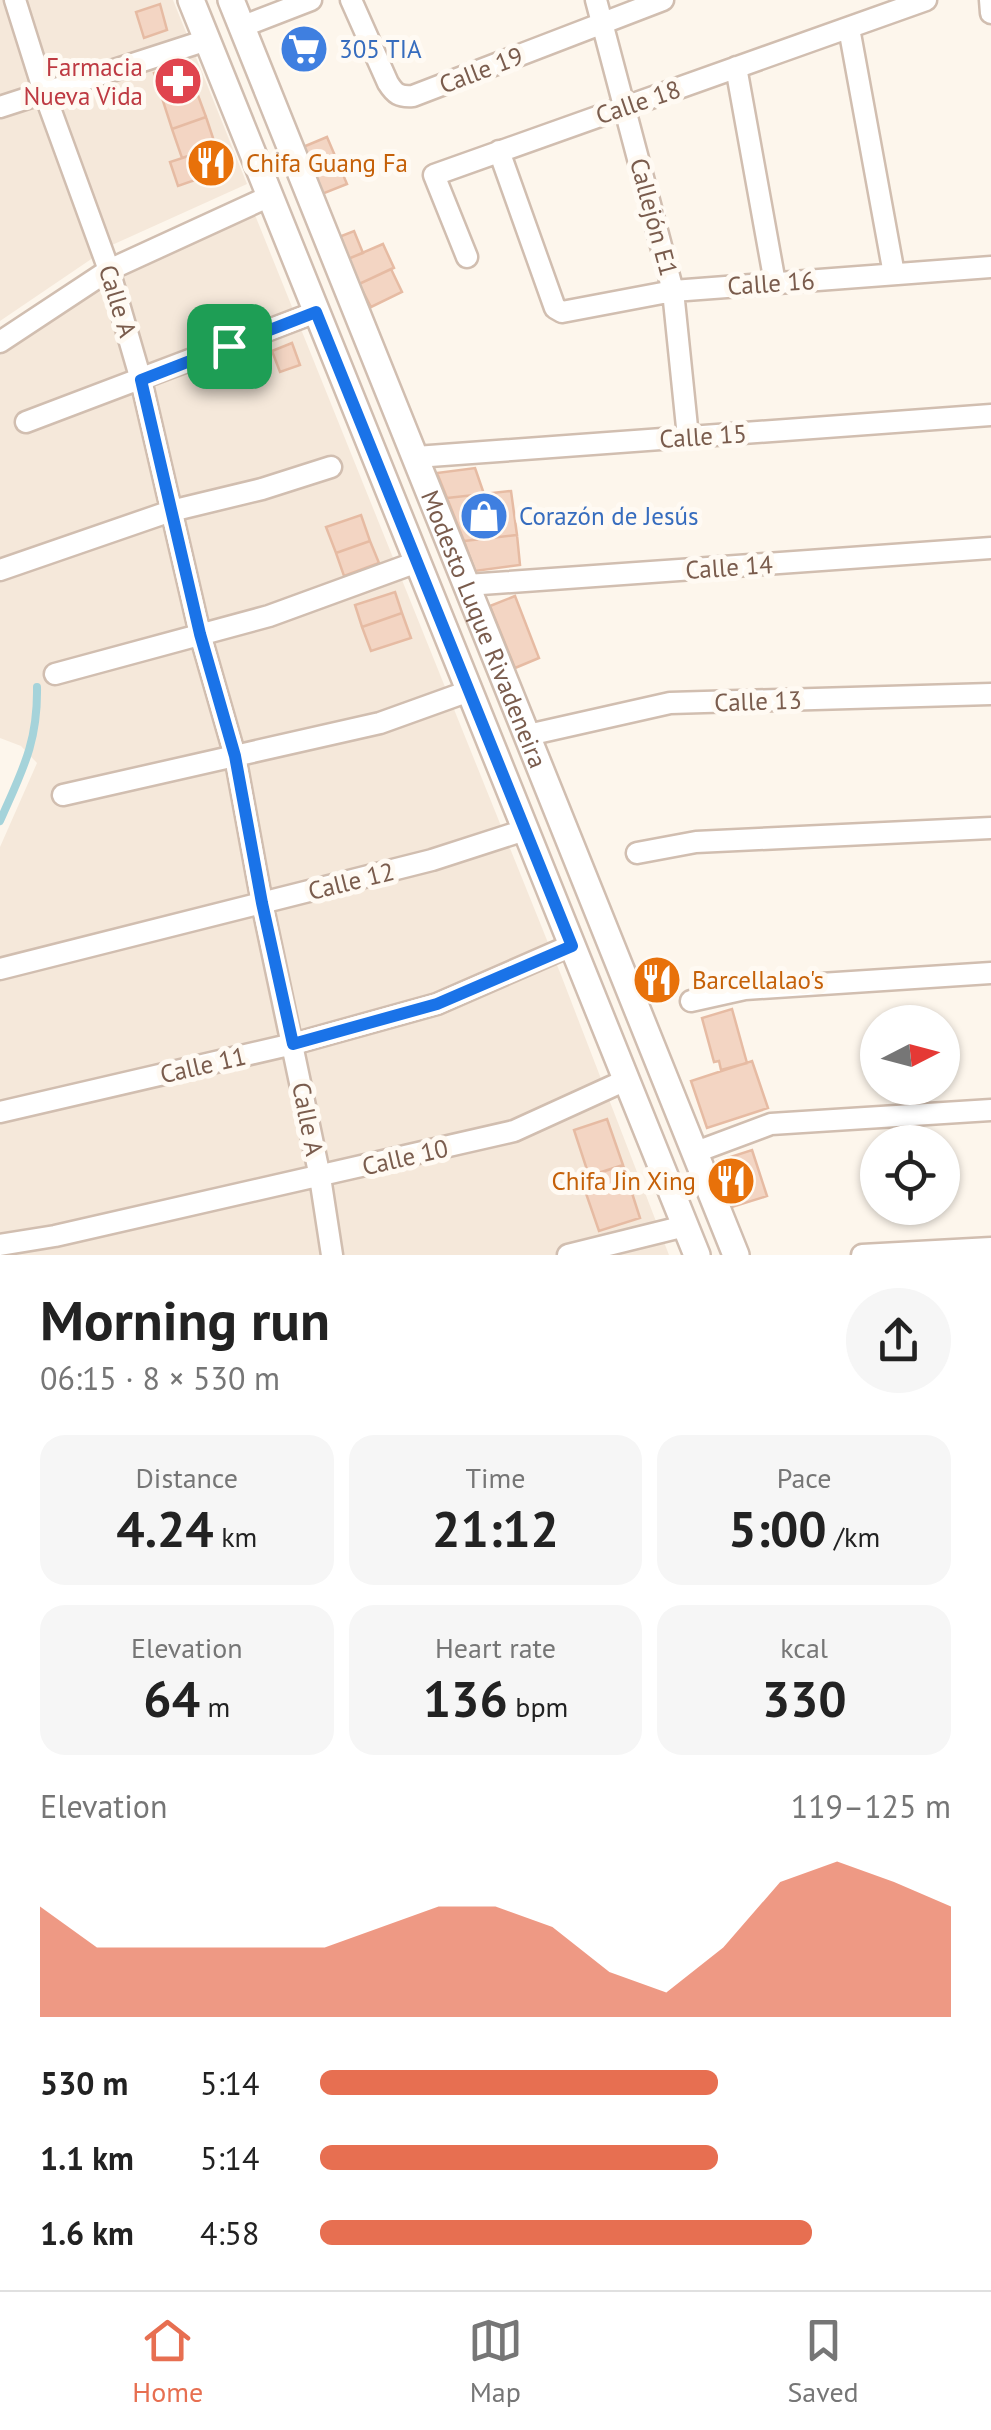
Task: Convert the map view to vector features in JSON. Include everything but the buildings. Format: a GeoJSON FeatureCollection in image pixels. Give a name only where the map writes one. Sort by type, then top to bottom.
{"type":"FeatureCollection","features":[{"type":"Feature","properties":{"kind":"street","name":"Calle A"},"geometry":{"type":"LineString","coordinates":[[15,0],[109,270],[141,380],[200,634],[235,756],[320,1177],[332,1255]]}},
{"type":"Feature","properties":{"kind":"street","name":"Modesto Luque Rivadeneira"},"geometry":{"type":"LineString","coordinates":[[191,0],[696,1255]]}},
{"type":"Feature","properties":{"kind":"street","name":"Modesto Luque Rivadeneira"},"geometry":{"type":"LineString","coordinates":[[230,0],[736,1255]]}},
{"type":"Feature","properties":{"kind":"street"},"geometry":{"type":"LineString","coordinates":[[242,27],[311,0]]}},
{"type":"Feature","properties":{"kind":"street","name":"Calle 19"},"geometry":{"type":"LineString","coordinates":[[352,0],[388,82],[394,93],[402,97],[663,0]]}},
{"type":"Feature","properties":{"kind":"street","name":"Callejón E1"},"geometry":{"type":"LineString","coordinates":[[596,0],[673,290],[688,437]]}},
{"type":"Feature","properties":{"kind":"street","name":"Calle 18"},"geometry":{"type":"LineString","coordinates":[[467,257],[434,174],[926,0]]}},
{"type":"Feature","properties":{"kind":"street"},"geometry":{"type":"LineString","coordinates":[[990,0],[991,13]]}},
{"type":"Feature","properties":{"kind":"street"},"geometry":{"type":"LineString","coordinates":[[848,28],[894,274]]}},
{"type":"Feature","properties":{"kind":"street"},"geometry":{"type":"LineString","coordinates":[[0,107],[207,40]]}},
{"type":"Feature","properties":{"kind":"street"},"geometry":{"type":"LineString","coordinates":[[736,67],[774,283]]}},
{"type":"Feature","properties":{"kind":"street","name":"Calle 16"},"geometry":{"type":"LineString","coordinates":[[499,151],[555,308],[571,312],[673,290],[991,267]]}},
{"type":"Feature","properties":{"kind":"street"},"geometry":{"type":"LineString","coordinates":[[0,342],[109,270],[270,196]]}},
{"type":"Feature","properties":{"kind":"street"},"geometry":{"type":"LineString","coordinates":[[26,422],[316,312]]}},
{"type":"Feature","properties":{"kind":"street","name":"Calle 15"},"geometry":{"type":"LineString","coordinates":[[416,457],[991,415]]}},
{"type":"Feature","properties":{"kind":"street"},"geometry":{"type":"LineString","coordinates":[[0,570],[171,511],[331,468]]}},
{"type":"Feature","properties":{"kind":"street","name":"Calle 14"},"geometry":{"type":"LineString","coordinates":[[467,585],[991,548]]}},
{"type":"Feature","properties":{"kind":"street"},"geometry":{"type":"LineString","coordinates":[[55,674],[268,616],[417,562]]}},
{"type":"Feature","properties":{"kind":"street"},"geometry":{"type":"LineString","coordinates":[[62,795],[380,722],[469,691]]}},
{"type":"Feature","properties":{"kind":"street","name":"Calle 13"},"geometry":{"type":"LineString","coordinates":[[528,735],[670,704],[991,694]]}},
{"type":"Feature","properties":{"kind":"street"},"geometry":{"type":"LineString","coordinates":[[636,852],[696,842],[991,828]]}},
{"type":"Feature","properties":{"kind":"street","name":"Calle 12"},"geometry":{"type":"LineString","coordinates":[[0,969],[432,860],[525,830]]}},
{"type":"Feature","properties":{"kind":"street","name":"Calle 11"},"geometry":{"type":"LineString","coordinates":[[0,1112],[293,1044],[437,1004],[572,946]]}},
{"type":"Feature","properties":{"kind":"street"},"geometry":{"type":"LineString","coordinates":[[690,1001],[745,989],[991,973]]}},
{"type":"Feature","properties":{"kind":"street","name":"Calle 10"},"geometry":{"type":"LineString","coordinates":[[0,1244],[55,1236],[514,1131],[626,1080]]}},
{"type":"Feature","properties":{"kind":"street"},"geometry":{"type":"LineString","coordinates":[[696,1152],[771,1124],[991,1110]]}},
{"type":"Feature","properties":{"kind":"street"},"geometry":{"type":"LineString","coordinates":[[568,1255],[685,1226]]}},
{"type":"Feature","properties":{"kind":"street"},"geometry":{"type":"LineString","coordinates":[[862,1255],[991,1248]]}},
{"type":"Feature","properties":{"kind":"shaded area"},"geometry":{"type":"Polygon","coordinates":[[[0,0],[173,0],[247,184],[112,245],[0,321],[0,0]]]}},
{"type":"Feature","properties":{"kind":"shaded area"},"geometry":{"type":"Polygon","coordinates":[[[253,210],[561,975],[669,1255],[0,1255],[0,847],[37,763],[21,746],[0,738],[0,348],[114,272],[253,210]]]}},
{"type":"Feature","properties":{"kind":"waterway"},"geometry":{"type":"LineString","coordinates":[[0,821],[32,741],[37,687]]}},
{"type":"Feature","properties":{"kind":"place","name":"305 TIA"},"geometry":{"type":"Point","coordinates":[304,49]}},
{"type":"Feature","properties":{"kind":"place","name":"Farmacia Nueva Vida"},"geometry":{"type":"Point","coordinates":[178,81]}},
{"type":"Feature","properties":{"kind":"place","name":"Chifa Guang Fa"},"geometry":{"type":"Point","coordinates":[211,163]}},
{"type":"Feature","properties":{"kind":"place","name":"Corazón de Jesús"},"geometry":{"type":"Point","coordinates":[484,516]}},
{"type":"Feature","properties":{"kind":"place","name":"Barcellalao's"},"geometry":{"type":"Point","coordinates":[657,980]}},
{"type":"Feature","properties":{"kind":"place","name":"Chifa Jin Xing"},"geometry":{"type":"Point","coordinates":[731,1181]}},
{"type":"Feature","properties":{"kind":"route"},"geometry":{"type":"LineString","coordinates":[[316,312],[572,946],[437,1004],[293,1044],[235,756],[200,634],[141,380],[229,346],[316,312]]}}]}
